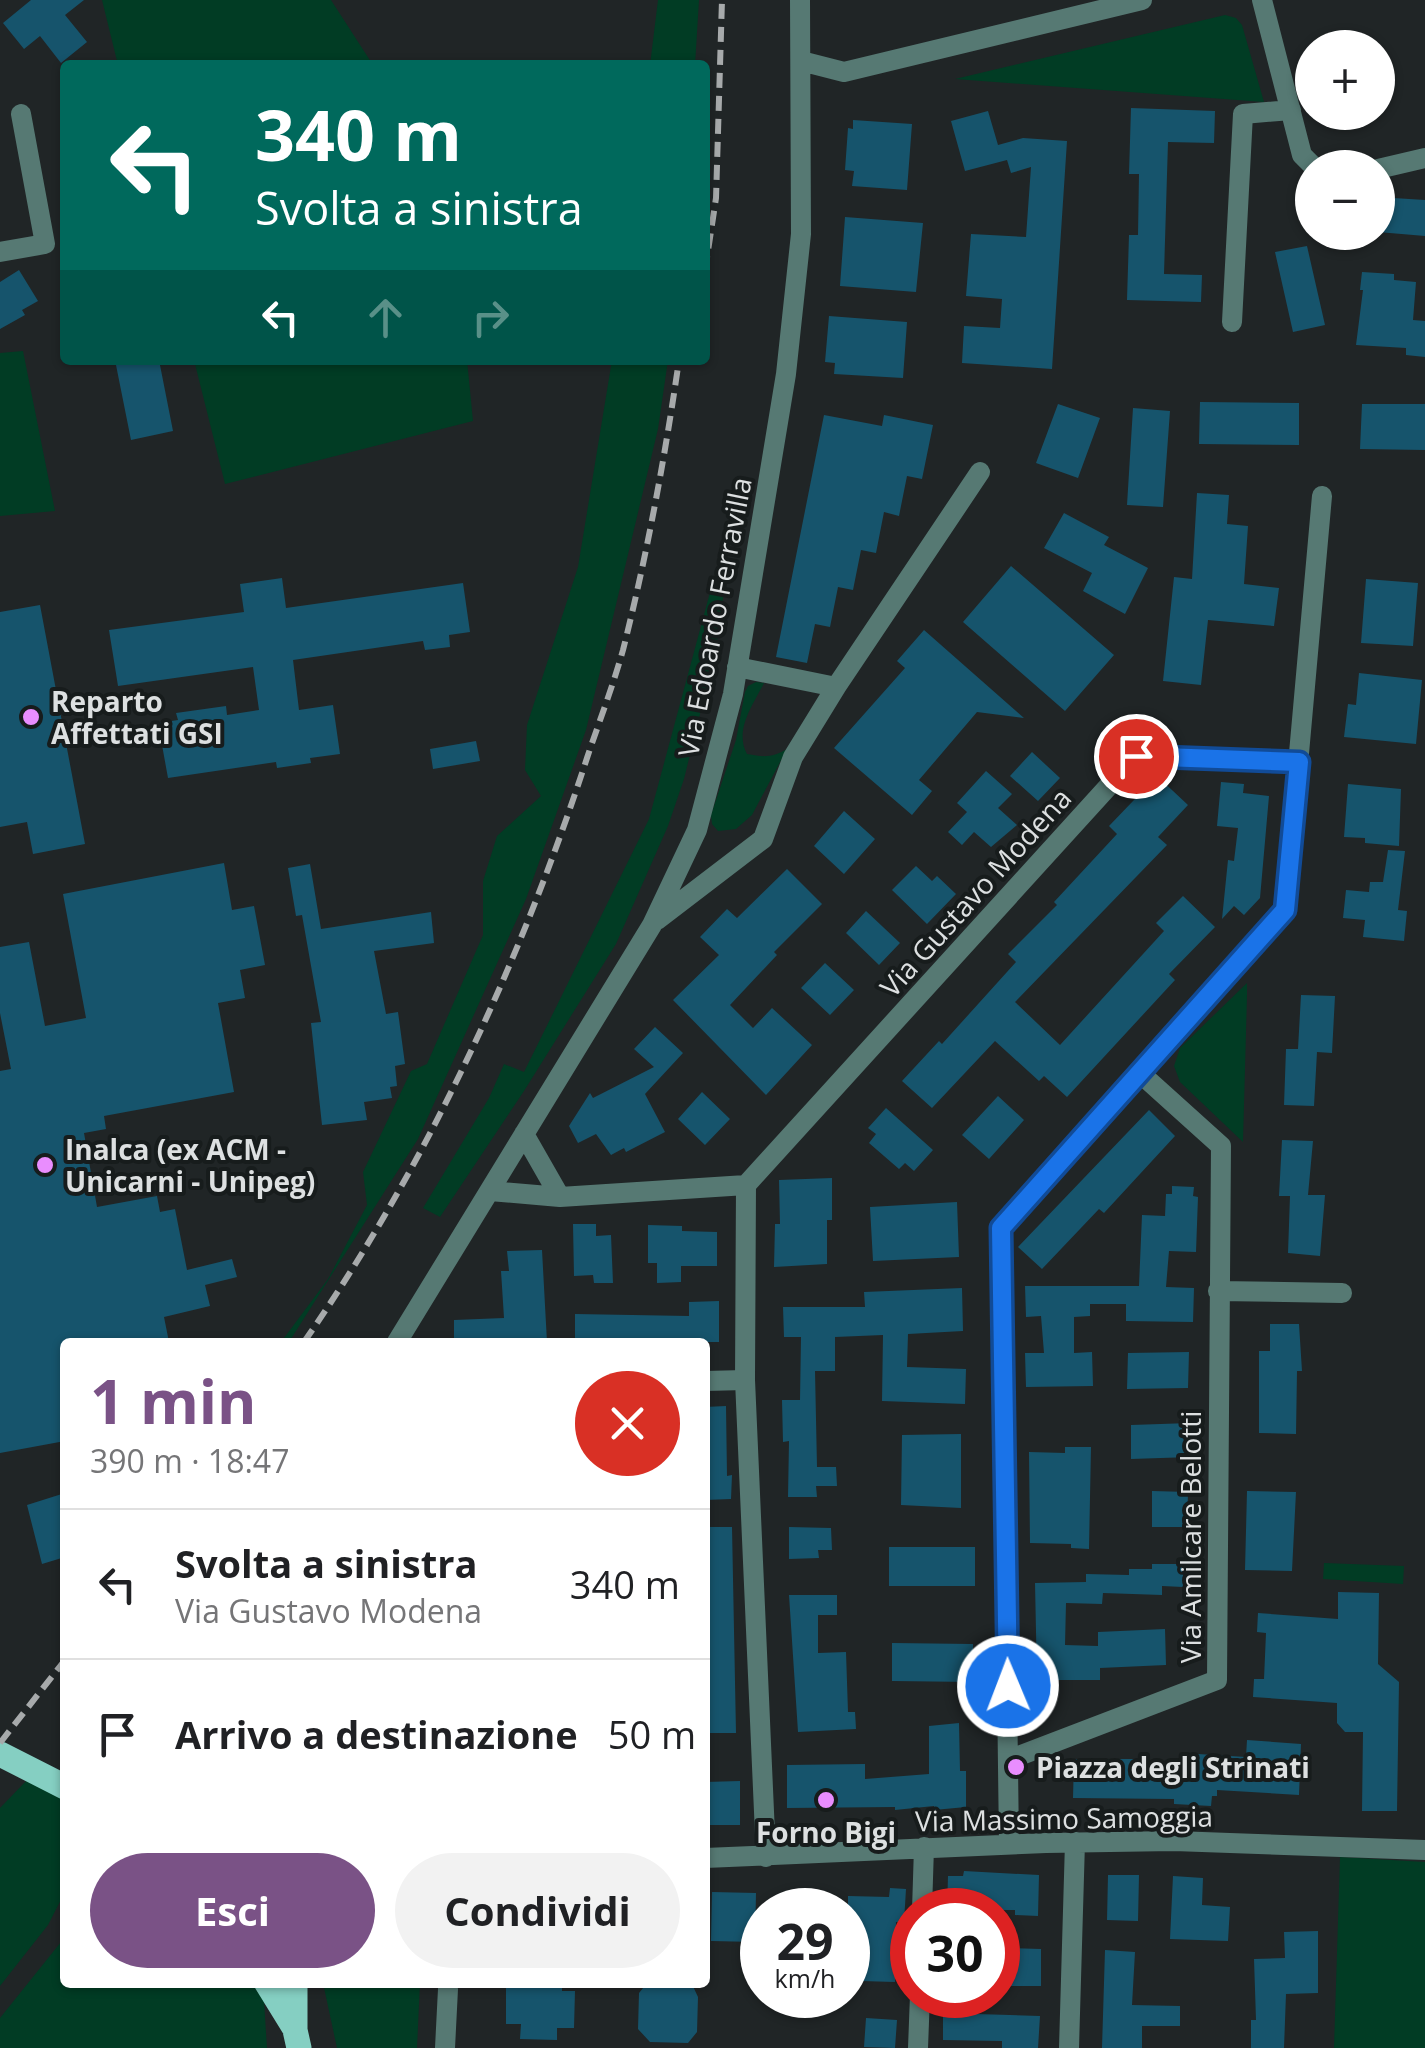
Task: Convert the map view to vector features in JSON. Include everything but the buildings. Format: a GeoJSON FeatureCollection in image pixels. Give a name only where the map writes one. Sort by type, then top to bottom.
{"type":"FeatureCollection","features":[{"type":"Feature","properties":{"kind":"main road"},"geometry":{"type":"LineString","coordinates":[[0,1754],[60,1785]]}},
{"type":"Feature","properties":{"kind":"main road"},"geometry":{"type":"LineString","coordinates":[[269,1988],[297,2039]]}},
{"type":"Feature","properties":{"kind":"main road"},"geometry":{"type":"LineString","coordinates":[[295,1988],[297,2039]]}},
{"type":"Feature","properties":{"kind":"street","name":"Via Edoardo Ferravilla"},"geometry":{"type":"LineString","coordinates":[[414,1332],[490,1190],[652,925],[698,830],[737,668],[788,356],[800,234],[800,0]]}},
{"type":"Feature","properties":{"kind":"street"},"geometry":{"type":"LineString","coordinates":[[802,61],[844,72],[1142,0]]}},
{"type":"Feature","properties":{"kind":"street"},"geometry":{"type":"LineString","coordinates":[[1262,0],[1301,150]]}},
{"type":"Feature","properties":{"kind":"street"},"geometry":{"type":"LineString","coordinates":[[1232,322],[1242,114],[1291,110]]}},
{"type":"Feature","properties":{"kind":"street"},"geometry":{"type":"LineString","coordinates":[[0,252],[46,244],[21,114]]}},
{"type":"Feature","properties":{"kind":"street"},"geometry":{"type":"LineString","coordinates":[[1395,165],[1425,158]]}},
{"type":"Feature","properties":{"kind":"street"},"geometry":{"type":"LineString","coordinates":[[652,925],[762,839],[793,757],[980,472]]}},
{"type":"Feature","properties":{"kind":"street"},"geometry":{"type":"LineString","coordinates":[[1009,1844],[1001,1228],[1285,910],[1322,496]]}},
{"type":"Feature","properties":{"kind":"street"},"geometry":{"type":"LineString","coordinates":[[737,668],[836,686]]}},
{"type":"Feature","properties":{"kind":"street","name":"Via Gustavo Modena"},"geometry":{"type":"LineString","coordinates":[[746,1184],[1136,756],[1299,762]]}},
{"type":"Feature","properties":{"kind":"street","name":"Via Amilcare Belotti"},"geometry":{"type":"LineString","coordinates":[[1008,1760],[1216,1680],[1221,1146],[1140,1073]]}},
{"type":"Feature","properties":{"kind":"street"},"geometry":{"type":"LineString","coordinates":[[524,1134],[560,1197]]}},
{"type":"Feature","properties":{"kind":"street"},"geometry":{"type":"LineString","coordinates":[[490,1190],[560,1197],[746,1184],[745,1380],[766,1858]]}},
{"type":"Feature","properties":{"kind":"street"},"geometry":{"type":"LineString","coordinates":[[1218,1291],[1342,1292]]}},
{"type":"Feature","properties":{"kind":"street"},"geometry":{"type":"LineString","coordinates":[[710,1381],[745,1380]]}},
{"type":"Feature","properties":{"kind":"street","name":"Via Massimo Samoggia"},"geometry":{"type":"LineString","coordinates":[[710,1858],[1075,1842],[1174,1841],[1425,1850]]}},
{"type":"Feature","properties":{"kind":"street"},"geometry":{"type":"LineString","coordinates":[[1069,2048],[1075,1842]]}},
{"type":"Feature","properties":{"kind":"street"},"geometry":{"type":"LineString","coordinates":[[923,1888],[924,1847]]}},
{"type":"Feature","properties":{"kind":"street"},"geometry":{"type":"LineString","coordinates":[[445,2048],[448,1990]]}},
{"type":"Feature","properties":{"kind":"street"},"geometry":{"type":"LineString","coordinates":[[918,2048],[919,2018]]}},
{"type":"Feature","properties":{"kind":"green space"},"geometry":{"type":"Polygon","coordinates":[[[102,0],[331,0],[370,60],[117,60],[102,0]]]}},
{"type":"Feature","properties":{"kind":"green space"},"geometry":{"type":"Polygon","coordinates":[[[658,0],[699,0],[695,60],[651,60],[658,0]]]}},
{"type":"Feature","properties":{"kind":"green space"},"geometry":{"type":"Polygon","coordinates":[[[1225,15],[1242,25],[1264,102],[955,79],[1225,15]]]}},
{"type":"Feature","properties":{"kind":"green space"},"geometry":{"type":"Polygon","coordinates":[[[23,351],[55,511],[0,516],[0,353],[23,351]]]}},
{"type":"Feature","properties":{"kind":"green space"},"geometry":{"type":"Polygon","coordinates":[[[195,365],[467,365],[473,421],[225,484],[195,365]]]}},
{"type":"Feature","properties":{"kind":"green space"},"geometry":{"type":"Polygon","coordinates":[[[611,365],[667,365],[658,429],[586,730],[526,899],[418,1139],[292,1338],[284,1338],[328,1279],[367,1205],[363,1172],[411,1071],[427,1064],[483,935],[483,881],[497,836],[541,796],[525,770],[527,725],[578,567],[611,365]]]}},
{"type":"Feature","properties":{"kind":"green space"},"geometry":{"type":"Polygon","coordinates":[[[728,562],[716,649],[684,779],[668,826],[616,944],[440,1217],[423,1208],[489,1098],[504,1064],[524,1072],[649,819],[712,585],[728,562]]]}},
{"type":"Feature","properties":{"kind":"green space"},"geometry":{"type":"Polygon","coordinates":[[[756,682],[764,683],[744,727],[747,754],[768,756],[787,749],[752,815],[736,829],[718,831],[711,815],[736,740],[745,692],[756,682]]]}},
{"type":"Feature","properties":{"kind":"green space"},"geometry":{"type":"Polygon","coordinates":[[[1247,983],[1243,1142],[1180,1082],[1174,1066],[1180,1048],[1247,983]]]}},
{"type":"Feature","properties":{"kind":"green space"},"geometry":{"type":"Polygon","coordinates":[[[1324,1563],[1404,1566],[1403,1584],[1323,1579],[1324,1563]]]}},
{"type":"Feature","properties":{"kind":"green space"},"geometry":{"type":"Polygon","coordinates":[[[27,1780],[60,1798],[60,1902],[48,1925],[0,1986],[0,1808],[27,1780]]]}},
{"type":"Feature","properties":{"kind":"green space"},"geometry":{"type":"Polygon","coordinates":[[[1340,1857],[1425,1862],[1425,2048],[1334,2048],[1340,1857]]]}},
{"type":"Feature","properties":{"kind":"green space"},"geometry":{"type":"Polygon","coordinates":[[[60,1943],[60,1988],[257,1988],[264,2001],[267,2048],[0,2048],[0,2018],[60,1943]]]}},
{"type":"Feature","properties":{"kind":"green space"},"geometry":{"type":"Polygon","coordinates":[[[324,1988],[420,1988],[417,2048],[337,2048],[324,1988]]]}},
{"type":"Feature","properties":{"kind":"railway"},"geometry":{"type":"LineString","coordinates":[[710,238],[716,198],[722,0]]}},
{"type":"Feature","properties":{"kind":"railway"},"geometry":{"type":"LineString","coordinates":[[307,1338],[430,1134],[501,986],[532,910],[623,650],[655,506],[678,365]]}},
{"type":"Feature","properties":{"kind":"railway"},"geometry":{"type":"LineString","coordinates":[[0,1743],[60,1666]]}},
{"type":"Feature","properties":{"kind":"place","name":"Reparto Affettati GSI"},"geometry":{"type":"Point","coordinates":[31,717]}},
{"type":"Feature","properties":{"kind":"place","name":"Inalca (ex ACM - Unicarni - Unipeg)"},"geometry":{"type":"Point","coordinates":[45,1165]}},
{"type":"Feature","properties":{"kind":"place","name":"Piazza degli Strinati"},"geometry":{"type":"Point","coordinates":[1016,1767]}},
{"type":"Feature","properties":{"kind":"place","name":"Forno Bigi"},"geometry":{"type":"Point","coordinates":[826,1800]}},
{"type":"Feature","properties":{"kind":"route"},"geometry":{"type":"LineString","coordinates":[[1008,1686],[1001,1228],[1285,910],[1299,762],[1136,756]]}}]}
